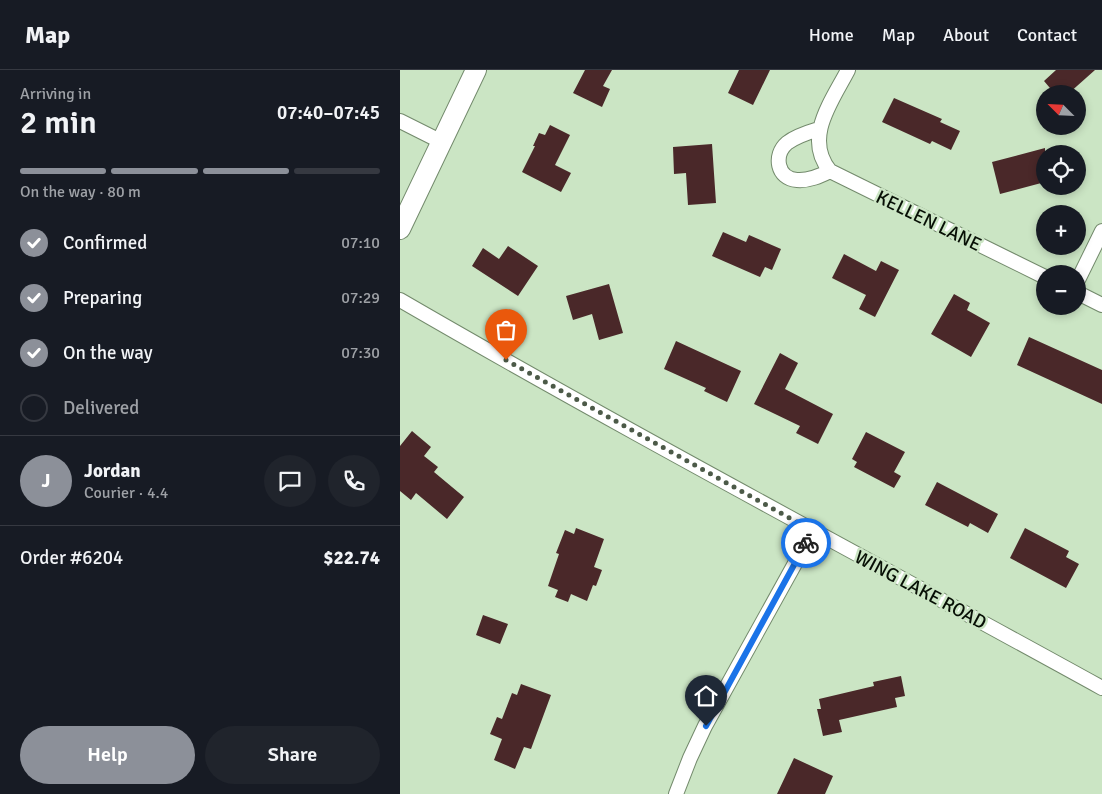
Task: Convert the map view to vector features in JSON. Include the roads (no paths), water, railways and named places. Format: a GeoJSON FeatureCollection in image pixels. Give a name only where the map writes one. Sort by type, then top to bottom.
{"type":"FeatureCollection","features":[{"type":"Feature","properties":{"kind":"street"},"geometry":{"type":"LineString","coordinates":[[400,229],[476,70]]}},
{"type":"Feature","properties":{"kind":"street"},"geometry":{"type":"LineString","coordinates":[[820,129],[809,132],[788,143],[782,150],[778,162],[782,172],[788,178],[796,180],[820,176],[830,170],[825,164],[818,142],[820,129],[848,70]]}},
{"type":"Feature","properties":{"kind":"street"},"geometry":{"type":"LineString","coordinates":[[400,121],[442,142]]}},
{"type":"Feature","properties":{"kind":"street","name":"KELLEN LANE"},"geometry":{"type":"LineString","coordinates":[[830,170],[1036,273]]}},
{"type":"Feature","properties":{"kind":"street"},"geometry":{"type":"LineString","coordinates":[[1085,265],[1102,231]]}},
{"type":"Feature","properties":{"kind":"street"},"geometry":{"type":"LineString","coordinates":[[1086,297],[1102,305]]}},
{"type":"Feature","properties":{"kind":"street","name":"WING LAKE ROAD"},"geometry":{"type":"LineString","coordinates":[[400,300],[813,531],[1102,688]]}},
{"type":"Feature","properties":{"kind":"street"},"geometry":{"type":"LineString","coordinates":[[676,794],[690,758],[706,726],[813,531]]}}]}
